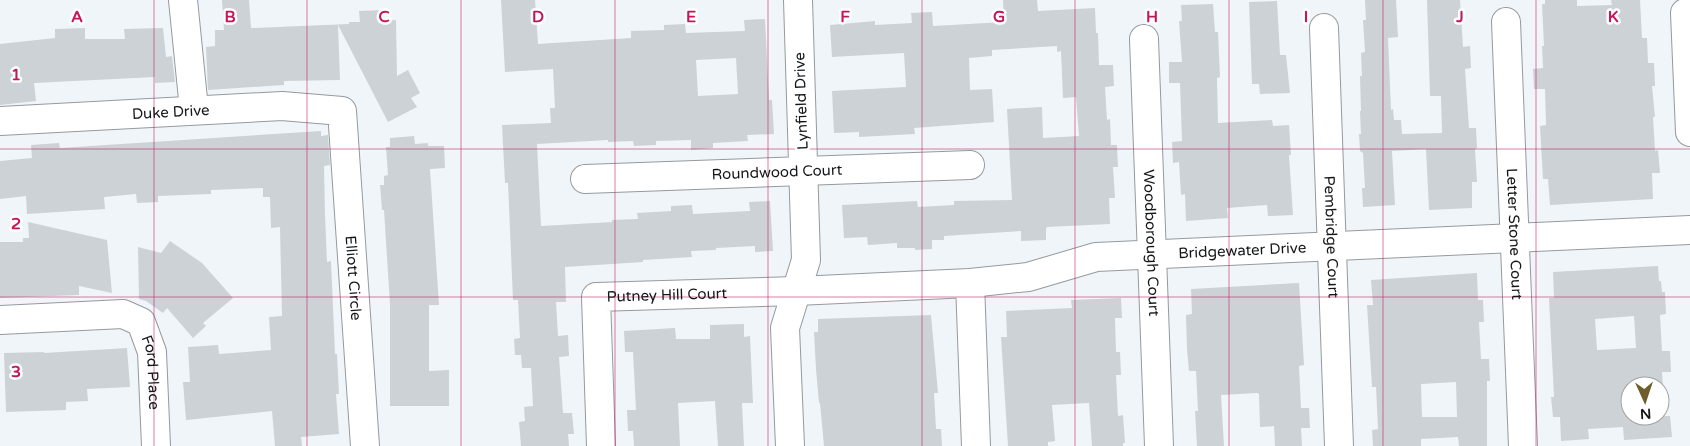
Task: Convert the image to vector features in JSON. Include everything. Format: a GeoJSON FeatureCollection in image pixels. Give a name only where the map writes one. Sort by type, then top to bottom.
{"type":"FeatureCollection","features":[{"type":"Feature","properties":{"kind":"street"},"geometry":{"type":"LineString","coordinates":[[182,0],[194,109]]}},
{"type":"Feature","properties":{"kind":"street","name":"Lynfield Drive"},"geometry":{"type":"LineString","coordinates":[[790,446],[785,328],[806,260],[798,0]]}},
{"type":"Feature","properties":{"kind":"street"},"geometry":{"type":"LineString","coordinates":[[1685,13],[1690,132]]}},
{"type":"Feature","properties":{"kind":"street","name":"Letter Stone Court"},"geometry":{"type":"LineString","coordinates":[[1506,22],[1523,446]]}},
{"type":"Feature","properties":{"kind":"street","name":"Pembridge Court"},"geometry":{"type":"LineString","coordinates":[[1324,28],[1339,446]]}},
{"type":"Feature","properties":{"kind":"street","name":"Woodborough Court"},"geometry":{"type":"LineString","coordinates":[[1144,39],[1159,446]]}},
{"type":"Feature","properties":{"kind":"street","name":"Duke Drive"},"geometry":{"type":"LineString","coordinates":[[0,121],[194,109],[282,106],[342,111]]}},
{"type":"Feature","properties":{"kind":"street","name":"Elliott Circle"},"geometry":{"type":"LineString","coordinates":[[342,111],[365,446]]}},
{"type":"Feature","properties":{"kind":"street","name":"Roundwood Court"},"geometry":{"type":"LineString","coordinates":[[585,179],[970,165]]}},
{"type":"Feature","properties":{"kind":"street","name":"Bridgewater Drive"},"geometry":{"type":"LineString","coordinates":[[797,291],[970,283],[1028,277],[1096,257],[1690,230]]}},
{"type":"Feature","properties":{"kind":"street"},"geometry":{"type":"LineString","coordinates":[[970,283],[976,446]]}},
{"type":"Feature","properties":{"kind":"street","name":"Putney Hill Court"},"geometry":{"type":"LineString","coordinates":[[601,446],[596,297],[797,291]]}},
{"type":"Feature","properties":{"kind":"street","name":"Ford Place"},"geometry":{"type":"LineString","coordinates":[[0,320],[123,314],[141,322],[152,352],[156,446]]}},
{"type":"Feature","properties":{"kind":"building"},"geometry":{"type":"Polygon","coordinates":[[[222,0],[249,0],[251,28],[349,24],[349,22],[360,22],[359,11],[384,10],[384,21],[396,20],[397,76],[408,70],[420,93],[411,98],[417,107],[388,122],[338,25],[340,80],[284,81],[284,85],[208,90],[206,47],[215,46],[215,30],[224,30],[222,0]]]}},
{"type":"Feature","properties":{"kind":"building"},"geometry":{"type":"Polygon","coordinates":[[[501,0],[535,0],[538,44],[631,38],[631,31],[664,30],[664,25],[685,24],[686,33],[745,31],[744,20],[765,19],[769,100],[772,100],[774,134],[747,135],[748,141],[713,143],[713,148],[691,150],[691,140],[656,141],[656,145],[634,146],[633,141],[608,142],[608,140],[537,144],[541,226],[638,219],[637,213],[671,211],[671,206],[692,205],[693,214],[750,211],[749,202],[770,201],[773,251],[755,252],[755,246],[716,248],[716,250],[691,251],[692,257],[565,267],[566,302],[556,302],[558,336],[568,335],[569,356],[559,357],[563,413],[572,413],[574,434],[568,434],[569,446],[521,446],[519,422],[525,421],[524,407],[533,406],[531,368],[522,368],[521,355],[515,355],[514,339],[520,338],[518,300],[513,300],[508,183],[505,183],[502,125],[551,123],[550,108],[555,108],[553,69],[505,72],[501,0]],[[736,58],[696,60],[698,96],[738,94],[736,58]]]}},
{"type":"Feature","properties":{"kind":"building"},"geometry":{"type":"Polygon","coordinates":[[[1003,0],[1037,0],[1038,11],[1095,8],[1099,65],[1113,65],[1114,86],[1105,87],[1107,120],[1110,119],[1111,145],[1117,145],[1118,167],[1113,167],[1115,198],[1109,198],[1110,224],[1047,227],[1046,240],[1021,241],[1021,231],[944,236],[944,240],[932,240],[932,249],[915,250],[915,248],[897,248],[897,243],[868,245],[867,237],[844,238],[842,205],[917,201],[918,207],[954,205],[954,201],[1012,200],[1007,109],[1042,107],[1043,138],[1079,136],[1076,97],[1063,98],[1061,51],[1057,52],[1057,46],[992,50],[992,56],[969,58],[970,90],[992,89],[994,122],[914,128],[915,134],[859,137],[859,132],[834,133],[832,91],[906,87],[904,53],[832,57],[830,25],[875,21],[875,25],[912,23],[911,13],[932,12],[933,26],[1004,22],[1003,0]]]}},
{"type":"Feature","properties":{"kind":"building"},"geometry":{"type":"Polygon","coordinates":[[[1365,0],[1396,0],[1398,37],[1388,38],[1391,110],[1393,109],[1394,120],[1401,120],[1402,134],[1442,133],[1441,96],[1430,96],[1427,0],[1460,0],[1463,47],[1470,46],[1471,68],[1465,69],[1469,128],[1476,128],[1477,182],[1472,182],[1472,208],[1429,210],[1426,149],[1392,151],[1395,205],[1363,207],[1362,188],[1365,188],[1363,153],[1360,151],[1359,134],[1361,134],[1361,53],[1365,52],[1363,20],[1366,20],[1365,0]]]}},
{"type":"Feature","properties":{"kind":"building"},"geometry":{"type":"Polygon","coordinates":[[[1545,0],[1577,0],[1577,6],[1612,5],[1611,0],[1640,0],[1642,38],[1647,38],[1648,63],[1654,63],[1655,86],[1652,86],[1655,117],[1653,117],[1655,151],[1658,150],[1660,173],[1652,173],[1653,199],[1550,205],[1548,179],[1543,179],[1540,126],[1546,125],[1545,89],[1534,89],[1533,69],[1543,68],[1542,4],[1545,4],[1545,0]]]}},
{"type":"Feature","properties":{"kind":"building"},"geometry":{"type":"Polygon","coordinates":[[[1277,1],[1280,55],[1286,55],[1290,93],[1260,94],[1259,84],[1252,84],[1249,2],[1277,1]]]}},
{"type":"Feature","properties":{"kind":"building"},"geometry":{"type":"Polygon","coordinates":[[[1213,4],[1215,32],[1218,32],[1220,77],[1217,78],[1218,123],[1272,120],[1273,126],[1289,125],[1293,215],[1268,216],[1267,205],[1227,208],[1228,218],[1186,221],[1185,194],[1181,195],[1179,162],[1173,163],[1172,142],[1182,141],[1180,83],[1169,83],[1169,62],[1182,62],[1179,21],[1182,21],[1181,5],[1213,4]]]}},
{"type":"Feature","properties":{"kind":"building"},"geometry":{"type":"Polygon","coordinates":[[[85,28],[85,39],[125,39],[124,29],[163,28],[166,57],[172,56],[175,82],[155,83],[155,77],[34,83],[36,101],[0,105],[0,44],[55,38],[55,29],[85,28]]]}},
{"type":"Feature","properties":{"kind":"building"},"geometry":{"type":"Polygon","coordinates":[[[321,131],[321,136],[328,135],[330,165],[324,166],[325,215],[327,262],[331,261],[335,354],[337,354],[339,394],[336,394],[339,434],[301,437],[302,446],[275,446],[272,411],[186,420],[183,382],[190,382],[188,347],[218,345],[219,354],[271,350],[269,317],[282,316],[280,227],[271,228],[270,197],[263,197],[263,188],[211,190],[211,194],[158,196],[158,202],[137,203],[136,194],[104,197],[105,209],[27,214],[26,196],[0,199],[0,161],[32,158],[31,145],[59,143],[60,148],[321,131]]]}},
{"type":"Feature","properties":{"kind":"building"},"geometry":{"type":"Polygon","coordinates":[[[414,136],[415,144],[428,143],[428,146],[444,146],[445,168],[430,169],[439,305],[429,305],[429,371],[449,370],[449,406],[390,406],[390,304],[384,210],[382,210],[380,185],[384,185],[384,176],[388,175],[386,147],[390,147],[390,138],[414,136]]]}},
{"type":"Feature","properties":{"kind":"building"},"geometry":{"type":"Polygon","coordinates":[[[28,222],[107,240],[112,293],[79,286],[79,295],[0,298],[0,242],[23,242],[23,238],[29,238],[28,222]]]}},
{"type":"Feature","properties":{"kind":"building"},"geometry":{"type":"Polygon","coordinates":[[[170,241],[202,263],[233,298],[203,323],[206,326],[193,338],[167,308],[163,313],[146,301],[139,299],[138,247],[161,253],[170,241]]]}},
{"type":"Feature","properties":{"kind":"building"},"geometry":{"type":"Polygon","coordinates":[[[1658,266],[1659,281],[1661,281],[1662,292],[1665,292],[1666,314],[1660,315],[1662,351],[1670,351],[1671,372],[1662,372],[1662,376],[1620,376],[1620,426],[1670,426],[1670,416],[1672,437],[1624,440],[1623,427],[1588,429],[1589,439],[1561,441],[1560,417],[1553,417],[1551,397],[1554,397],[1549,298],[1554,298],[1553,272],[1658,266]],[[1634,316],[1595,319],[1597,350],[1636,348],[1634,316]]]}},
{"type":"Feature","properties":{"kind":"building"},"geometry":{"type":"Polygon","coordinates":[[[1477,273],[1478,300],[1483,300],[1484,322],[1479,322],[1481,359],[1489,359],[1490,381],[1487,381],[1487,446],[1459,446],[1458,437],[1421,439],[1421,446],[1373,446],[1372,430],[1378,429],[1376,387],[1372,387],[1367,305],[1373,305],[1371,280],[1477,273]],[[1456,382],[1421,384],[1422,417],[1457,417],[1456,382]]]}},
{"type":"Feature","properties":{"kind":"building"},"geometry":{"type":"Polygon","coordinates":[[[1299,283],[1304,365],[1299,366],[1301,408],[1309,408],[1310,428],[1301,428],[1302,446],[1275,446],[1274,426],[1260,427],[1259,394],[1257,393],[1221,395],[1224,446],[1197,446],[1195,411],[1198,411],[1196,371],[1189,371],[1187,349],[1186,315],[1192,314],[1191,289],[1299,283]]]}},
{"type":"Feature","properties":{"kind":"building"},"geometry":{"type":"Polygon","coordinates":[[[1121,298],[1122,318],[1115,318],[1116,352],[1120,352],[1121,375],[1116,375],[1118,416],[1123,415],[1125,443],[1123,443],[1123,446],[1092,446],[1089,403],[1052,405],[1055,441],[1048,442],[1048,446],[1008,446],[1001,337],[1007,337],[1006,311],[1072,308],[1071,300],[1121,298]]]}},
{"type":"Feature","properties":{"kind":"building"},"geometry":{"type":"Polygon","coordinates":[[[931,315],[938,393],[934,393],[936,429],[941,429],[942,446],[824,446],[814,332],[818,332],[818,319],[931,315]]]}},
{"type":"Feature","properties":{"kind":"building"},"geometry":{"type":"Polygon","coordinates":[[[744,324],[744,337],[750,336],[753,403],[742,403],[744,446],[718,446],[715,401],[678,403],[680,446],[634,446],[633,431],[628,431],[627,410],[636,410],[633,352],[625,352],[624,331],[675,328],[676,339],[710,339],[710,325],[744,324]]]}},
{"type":"Feature","properties":{"kind":"building"},"geometry":{"type":"Polygon","coordinates":[[[127,348],[130,387],[87,389],[88,401],[66,402],[66,410],[6,412],[4,353],[44,353],[127,348]]]}}]}
